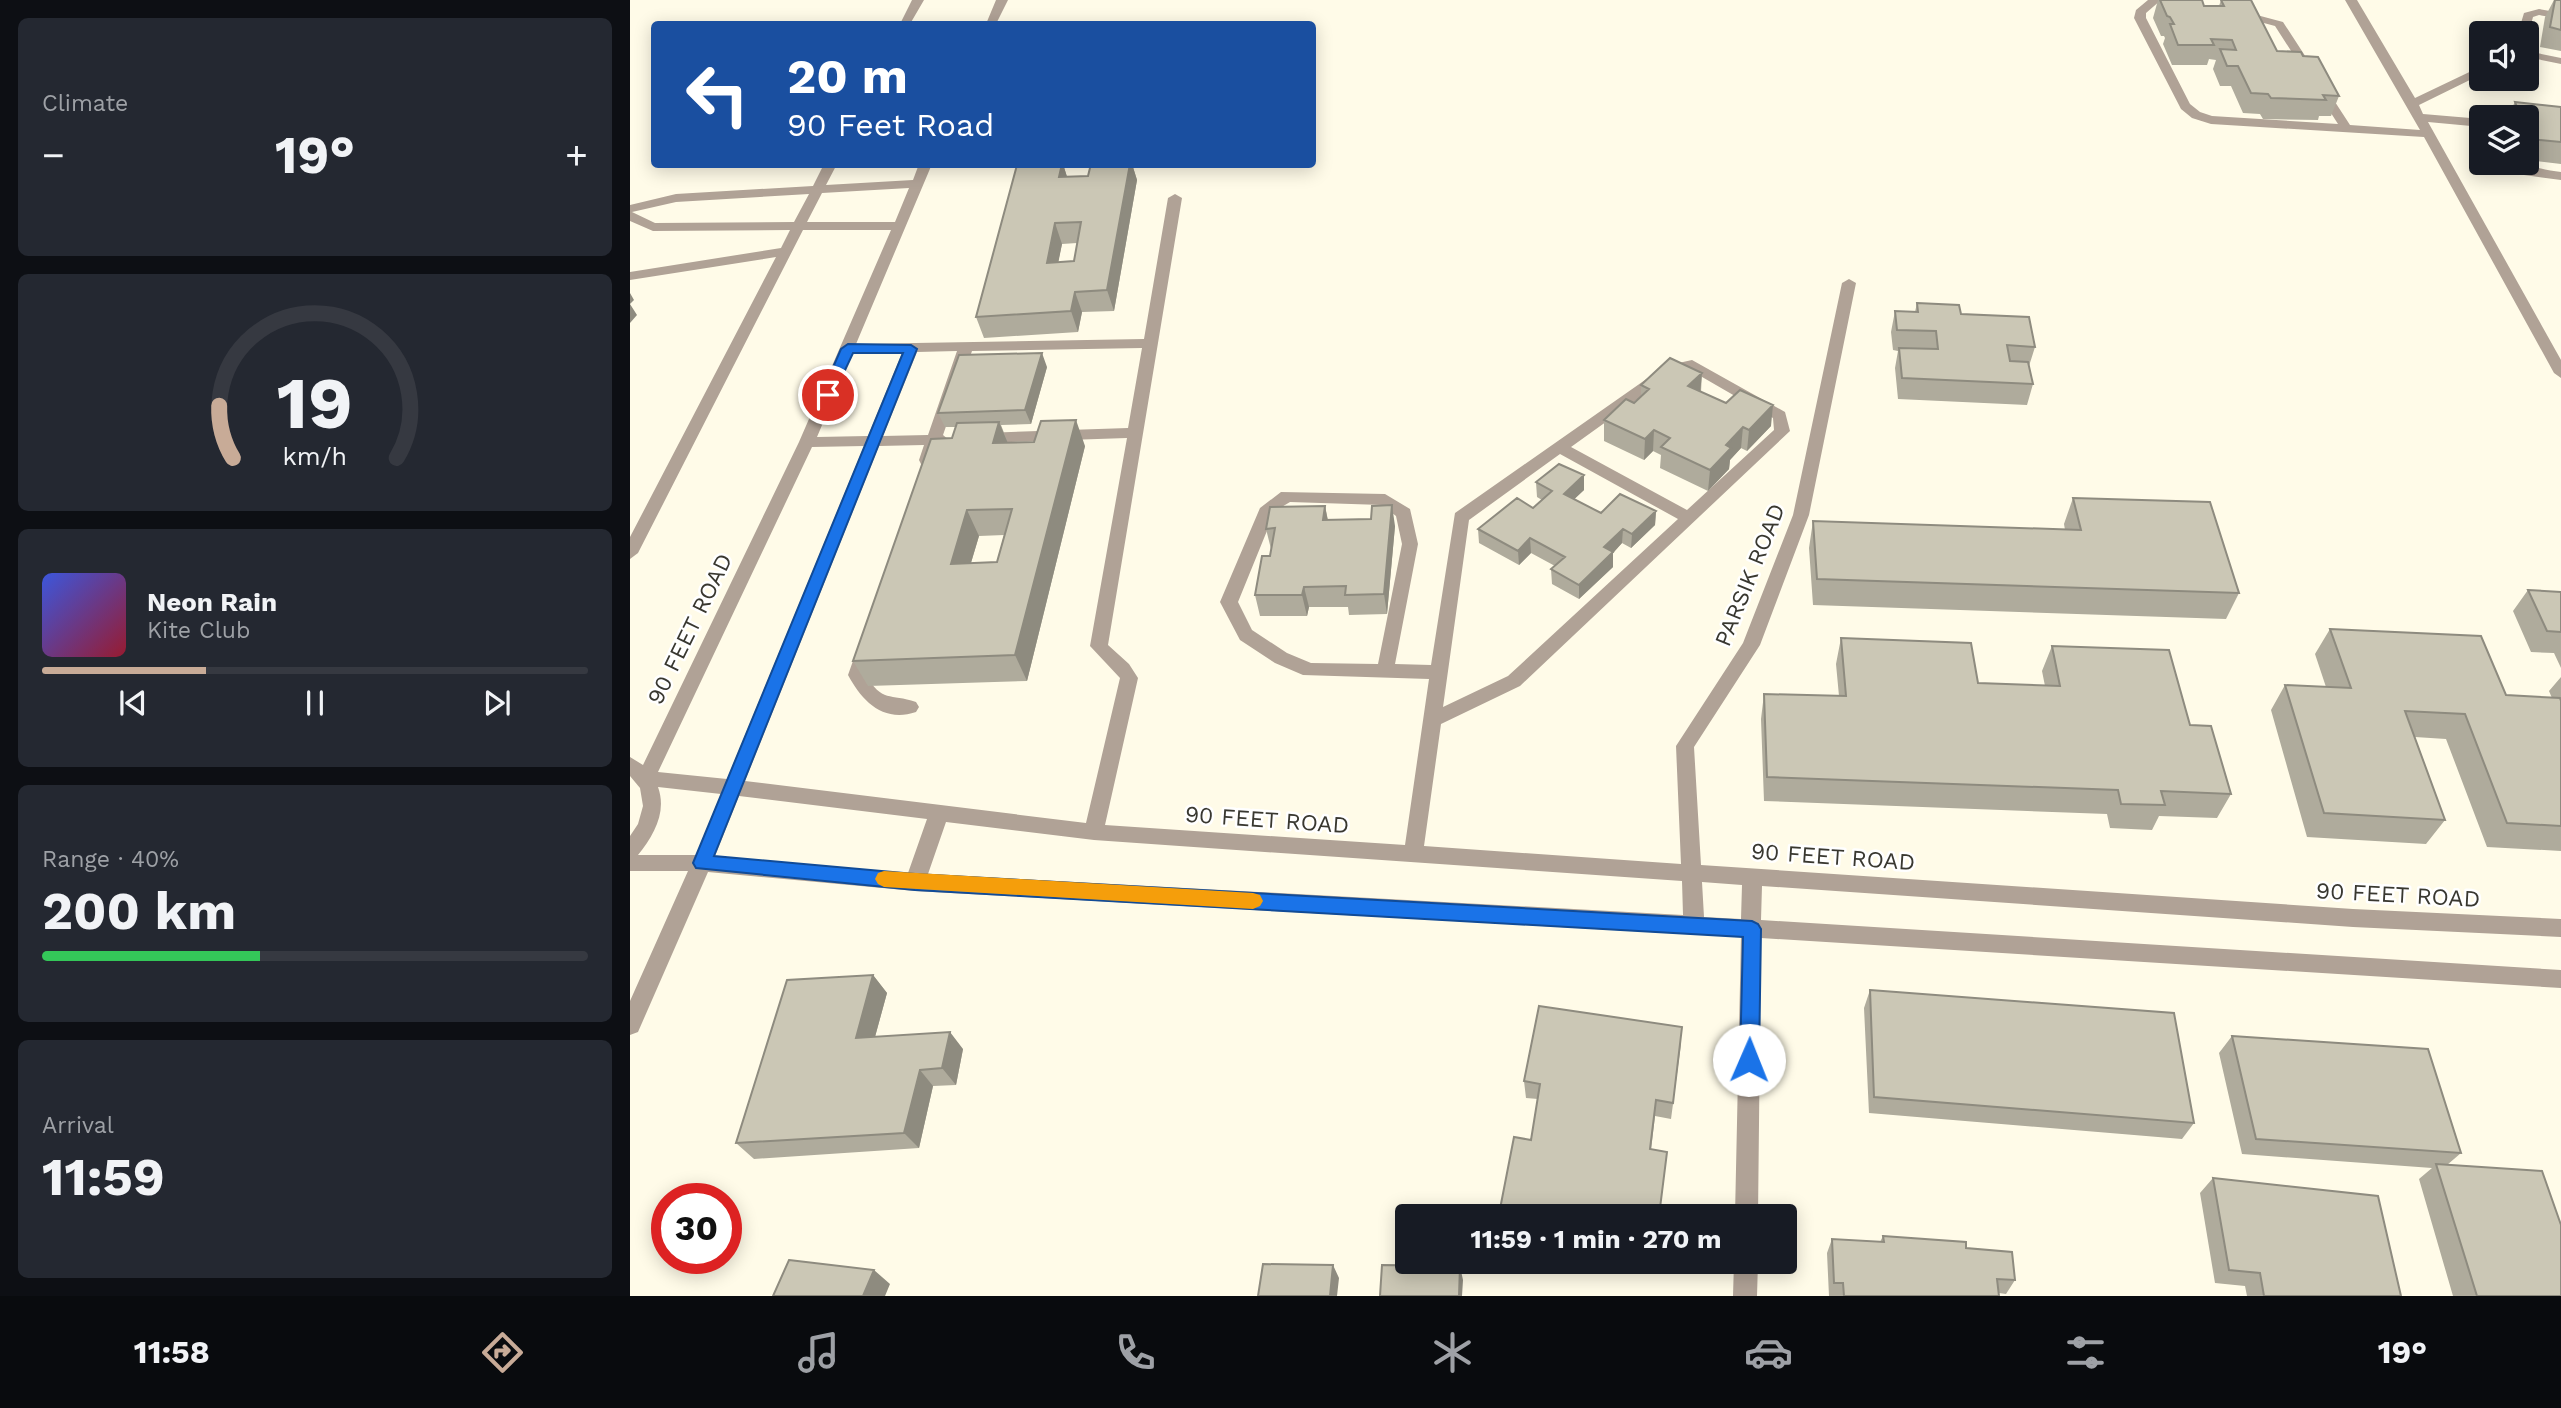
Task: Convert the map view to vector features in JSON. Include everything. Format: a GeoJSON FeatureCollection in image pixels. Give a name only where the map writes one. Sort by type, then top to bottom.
{"type":"FeatureCollection","features":[{"type":"Feature","properties":{"kind":"street"},"geometry":{"type":"LineString","coordinates":[[907,21],[918,0]]}},
{"type":"Feature","properties":{"kind":"street"},"geometry":{"type":"LineString","coordinates":[[992,21],[1002,0]]}},
{"type":"Feature","properties":{"kind":"street"},"geometry":{"type":"LineString","coordinates":[[2351,0],[2429,134],[2561,373]]}},
{"type":"Feature","properties":{"kind":"street"},"geometry":{"type":"LineString","coordinates":[[2154,4],[2140,12],[2140,18],[2185,106],[2196,115],[2211,120],[2429,134]]}},
{"type":"Feature","properties":{"kind":"street"},"geometry":{"type":"LineString","coordinates":[[2221,12],[2246,14],[2279,24],[2346,128]]}},
{"type":"Feature","properties":{"kind":"street"},"geometry":{"type":"LineString","coordinates":[[2527,21],[2528,15],[2539,12],[2561,16]]}},
{"type":"Feature","properties":{"kind":"street"},"geometry":{"type":"LineString","coordinates":[[2539,56],[2561,61]]}},
{"type":"Feature","properties":{"kind":"street"},"geometry":{"type":"LineString","coordinates":[[2412,104],[2469,76]]}},
{"type":"Feature","properties":{"kind":"street"},"geometry":{"type":"LineString","coordinates":[[2419,117],[2469,122]]}},
{"type":"Feature","properties":{"kind":"street"},"geometry":{"type":"LineString","coordinates":[[630,553],[829,168]]}},
{"type":"Feature","properties":{"kind":"street","name":"90 FEET ROAD"},"geometry":{"type":"LineString","coordinates":[[924,168],[807,442],[646,778],[1094,832],[2353,918],[2561,928]]}},
{"type":"Feature","properties":{"kind":"street"},"geometry":{"type":"LineString","coordinates":[[2539,173],[2561,176]]}},
{"type":"Feature","properties":{"kind":"street"},"geometry":{"type":"LineString","coordinates":[[630,209],[676,198],[918,184]]}},
{"type":"Feature","properties":{"kind":"street"},"geometry":{"type":"LineString","coordinates":[[1094,832],[1129,678],[1125,668],[1105,656],[1099,646],[1175,198]]}},
{"type":"Feature","properties":{"kind":"street"},"geometry":{"type":"LineString","coordinates":[[630,216],[653,228],[900,226]]}},
{"type":"Feature","properties":{"kind":"street"},"geometry":{"type":"LineString","coordinates":[[630,276],[788,251]]}},
{"type":"Feature","properties":{"kind":"street","name":"PARSIK ROAD"},"geometry":{"type":"LineString","coordinates":[[1694,925],[1685,746],[1751,645],[1801,515],[1849,283]]}},
{"type":"Feature","properties":{"kind":"street"},"geometry":{"type":"LineString","coordinates":[[848,349],[1149,343]]}},
{"type":"Feature","properties":{"kind":"street"},"geometry":{"type":"LineString","coordinates":[[920,479],[966,347]]}},
{"type":"Feature","properties":{"kind":"street"},"geometry":{"type":"LineString","coordinates":[[630,1025],[702,863],[911,349]]}},
{"type":"Feature","properties":{"kind":"street"},"geometry":{"type":"LineString","coordinates":[[1413,854],[1432,720],[1440,672],[1461,517],[1670,369],[1692,365],[1780,416],[1782,431],[1514,681],[1432,720]]}},
{"type":"Feature","properties":{"kind":"street"},"geometry":{"type":"LineString","coordinates":[[807,442],[1134,433]]}},
{"type":"Feature","properties":{"kind":"street"},"geometry":{"type":"LineString","coordinates":[[1561,448],[1689,518]]}},
{"type":"Feature","properties":{"kind":"street"},"geometry":{"type":"LineString","coordinates":[[1385,671],[1410,544],[1404,513],[1385,500],[1373,499],[1287,496],[1268,508],[1229,602],[1246,635],[1281,658],[1309,670],[1440,672]]}},
{"type":"Feature","properties":{"kind":"street"},"geometry":{"type":"LineString","coordinates":[[869,636],[857,676],[868,695],[879,704],[910,707]]}},
{"type":"Feature","properties":{"kind":"street"},"geometry":{"type":"LineString","coordinates":[[630,765],[646,778],[653,795],[652,816],[640,839],[630,850]]}},
{"type":"Feature","properties":{"kind":"street"},"geometry":{"type":"LineString","coordinates":[[915,882],[940,813]]}},
{"type":"Feature","properties":{"kind":"street"},"geometry":{"type":"LineString","coordinates":[[630,863],[702,863],[915,882],[1694,925],[2561,979]]}},
{"type":"Feature","properties":{"kind":"street"},"geometry":{"type":"LineString","coordinates":[[1747,1204],[1752,876]]}},
{"type":"Feature","properties":{"kind":"street"},"geometry":{"type":"LineString","coordinates":[[1745,1296],[1746,1274]]}},
{"type":"Feature","properties":{"kind":"building"},"geometry":{"type":"Polygon","coordinates":[[[2160,0],[2202,0],[2204,6],[2224,6],[2221,0],[2251,0],[2277,51],[2301,52],[2303,56],[2318,57],[2339,96],[2323,95],[2326,100],[2271,98],[2268,94],[2251,93],[2238,66],[2227,66],[2220,49],[2236,50],[2232,40],[2211,39],[2214,45],[2178,45],[2170,24],[2174,24],[2160,0]]]}},
{"type":"Feature","properties":{"kind":"building"},"geometry":{"type":"Polygon","coordinates":[[[2555,0],[2561,0],[2561,30],[2550,27],[2555,0]]]}},
{"type":"Feature","properties":{"kind":"building"},"geometry":{"type":"Polygon","coordinates":[[[2515,102],[2561,107],[2561,142],[2539,140],[2539,105],[2516,105],[2515,102]]]}},
{"type":"Feature","properties":{"kind":"building"},"geometry":{"type":"Polygon","coordinates":[[[1016,168],[1061,168],[1059,177],[1088,176],[1090,168],[1129,168],[1107,290],[1075,292],[1071,311],[976,317],[1016,168]],[[1081,222],[1055,223],[1047,263],[1074,261],[1081,222]]]}},
{"type":"Feature","properties":{"kind":"building"},"geometry":{"type":"Polygon","coordinates":[[[1917,303],[1959,305],[1961,314],[2029,317],[2035,347],[2007,345],[2010,361],[2028,362],[2033,384],[1902,378],[1899,348],[1938,349],[1936,331],[1897,330],[1895,311],[1918,312],[1917,303]]]}},
{"type":"Feature","properties":{"kind":"building"},"geometry":{"type":"Polygon","coordinates":[[[1042,353],[1025,410],[938,413],[959,355],[1042,353]]]}},
{"type":"Feature","properties":{"kind":"building"},"geometry":{"type":"Polygon","coordinates":[[[1670,358],[1702,373],[1688,386],[1726,403],[1740,390],[1773,405],[1749,430],[1743,427],[1726,445],[1731,448],[1710,470],[1661,447],[1670,438],[1654,430],[1645,439],[1604,420],[1626,399],[1634,403],[1649,389],[1641,385],[1670,358]]]}},
{"type":"Feature","properties":{"kind":"building"},"geometry":{"type":"Polygon","coordinates":[[[1076,420],[1015,655],[853,661],[931,439],[952,438],[957,423],[999,422],[993,443],[1034,442],[1041,421],[1076,420]],[[1012,509],[967,510],[951,564],[997,562],[1012,509]]]}},
{"type":"Feature","properties":{"kind":"building"},"geometry":{"type":"Polygon","coordinates":[[[1559,464],[1584,475],[1564,494],[1601,513],[1620,494],[1656,511],[1632,534],[1623,529],[1604,547],[1613,552],[1579,585],[1551,569],[1565,557],[1530,538],[1518,551],[1478,529],[1517,498],[1533,508],[1552,491],[1536,482],[1559,464]]]}},
{"type":"Feature","properties":{"kind":"building"},"geometry":{"type":"Polygon","coordinates":[[[2073,498],[2210,502],[2239,593],[1817,579],[1813,521],[2081,530],[2073,498]]]}},
{"type":"Feature","properties":{"kind":"building"},"geometry":{"type":"Polygon","coordinates":[[[1392,505],[1384,594],[1345,595],[1346,586],[1304,587],[1302,595],[1255,595],[1262,556],[1270,556],[1275,528],[1266,529],[1270,507],[1325,506],[1323,520],[1371,519],[1372,506],[1392,505]]]}},
{"type":"Feature","properties":{"kind":"building"},"geometry":{"type":"Polygon","coordinates":[[[2528,590],[2561,592],[2561,632],[2547,631],[2528,590]]]}},
{"type":"Feature","properties":{"kind":"building"},"geometry":{"type":"Polygon","coordinates":[[[2330,629],[2481,636],[2506,695],[2560,698],[2561,826],[2507,823],[2465,714],[2405,711],[2445,820],[2324,813],[2285,685],[2351,688],[2330,629]]]}},
{"type":"Feature","properties":{"kind":"building"},"geometry":{"type":"Polygon","coordinates":[[[1841,638],[1971,643],[1978,683],[2060,686],[2052,646],[2169,650],[2190,725],[2211,726],[2231,794],[2161,791],[2165,805],[2121,804],[2118,790],[1767,777],[1764,694],[1846,696],[1841,638]]]}},
{"type":"Feature","properties":{"kind":"building"},"geometry":{"type":"Polygon","coordinates":[[[873,975],[856,1038],[950,1032],[942,1068],[920,1070],[904,1133],[736,1143],[787,980],[873,975]]]}},
{"type":"Feature","properties":{"kind":"building"},"geometry":{"type":"Polygon","coordinates":[[[1870,990],[2174,1013],[2194,1123],[1874,1097],[1870,990]]]}},
{"type":"Feature","properties":{"kind":"building"},"geometry":{"type":"Polygon","coordinates":[[[1539,1006],[1682,1027],[1673,1103],[1656,1100],[1650,1149],[1667,1152],[1660,1204],[1501,1204],[1514,1137],[1531,1140],[1540,1084],[1524,1081],[1539,1006]]]}},
{"type":"Feature","properties":{"kind":"building"},"geometry":{"type":"Polygon","coordinates":[[[2232,1036],[2428,1049],[2461,1153],[2256,1139],[2232,1036]]]}},
{"type":"Feature","properties":{"kind":"building"},"geometry":{"type":"Polygon","coordinates":[[[2436,1164],[2542,1171],[2561,1225],[2561,1296],[2477,1296],[2436,1164]]]}},
{"type":"Feature","properties":{"kind":"building"},"geometry":{"type":"Polygon","coordinates":[[[2213,1178],[2378,1196],[2401,1296],[2264,1296],[2260,1273],[2229,1270],[2213,1178]]]}},
{"type":"Feature","properties":{"kind":"building"},"geometry":{"type":"Polygon","coordinates":[[[1883,1236],[1966,1242],[1966,1248],[2012,1252],[2015,1280],[1997,1279],[1999,1296],[1844,1296],[1843,1283],[1834,1283],[1832,1239],[1884,1242],[1883,1236]]]}},
{"type":"Feature","properties":{"kind":"building"},"geometry":{"type":"Polygon","coordinates":[[[789,1260],[874,1270],[863,1296],[773,1296],[789,1260]]]}},
{"type":"Feature","properties":{"kind":"building"},"geometry":{"type":"Polygon","coordinates":[[[1263,1264],[1333,1265],[1330,1296],[1258,1296],[1263,1264]]]}},
{"type":"Feature","properties":{"kind":"building"},"geometry":{"type":"Polygon","coordinates":[[[1382,1265],[1395,1265],[1395,1274],[1460,1274],[1459,1296],[1380,1296],[1382,1265]]]}},
{"type":"Feature","properties":{"kind":"slow traffic"},"geometry":{"type":"LineString","coordinates":[[884,879],[1253,901]]}},
{"type":"Feature","properties":{"kind":"route"},"geometry":{"type":"LineString","coordinates":[[828,395],[848,349],[911,349],[702,863],[915,882],[1752,929],[1749,1060]]}}]}
